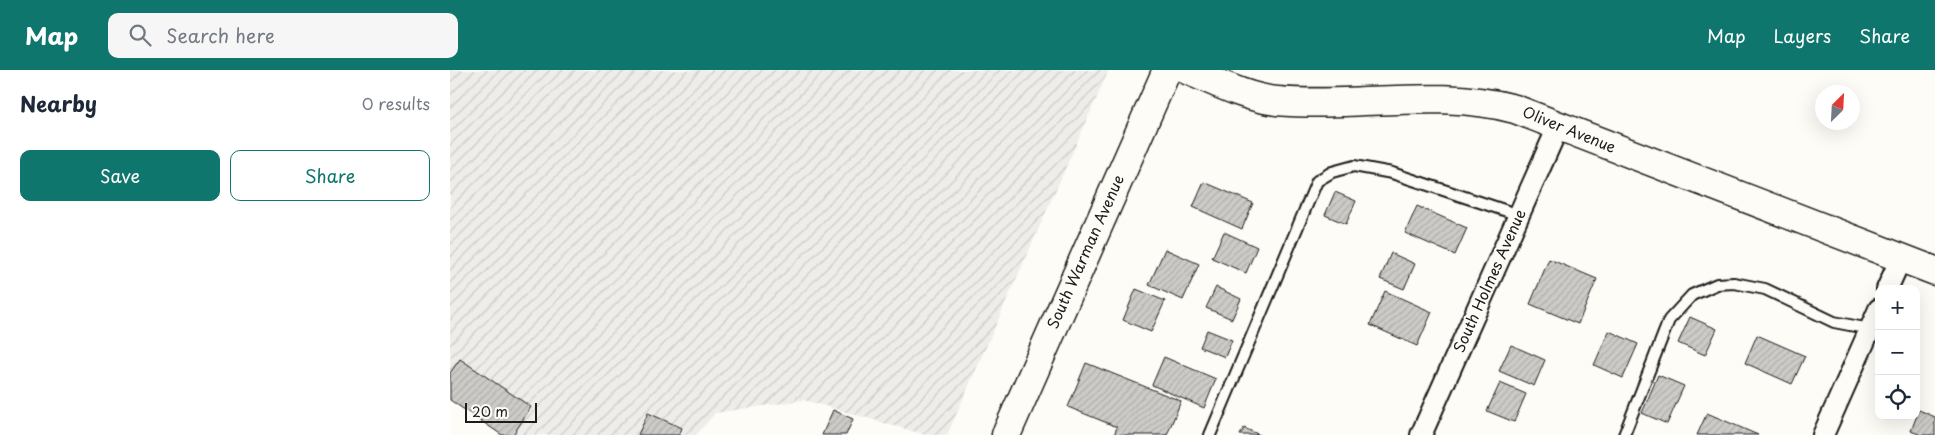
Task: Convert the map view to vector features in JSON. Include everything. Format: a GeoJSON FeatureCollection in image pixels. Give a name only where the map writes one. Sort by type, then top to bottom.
{"type":"FeatureCollection","features":[{"type":"Feature","properties":{"kind":"street","name":"South Warman Avenue"},"geometry":{"type":"LineString","coordinates":[[1006,435],[1167,70]]}},
{"type":"Feature","properties":{"kind":"street","name":"Oliver Avenue"},"geometry":{"type":"LineString","coordinates":[[1187,70],[1237,90],[1277,101],[1449,99],[1491,102],[1515,109],[1935,271]]}},
{"type":"Feature","properties":{"kind":"street","name":"South Holmes Avenue"},"geometry":{"type":"LineString","coordinates":[[1421,435],[1558,127]]}},
{"type":"Feature","properties":{"kind":"street"},"geometry":{"type":"LineString","coordinates":[[1890,285],[1901,258]]}},
{"type":"Feature","properties":{"kind":"street"},"geometry":{"type":"LineString","coordinates":[[1824,435],[1875,318]]}},
{"type":"Feature","properties":{"kind":"lane"},"geometry":{"type":"LineString","coordinates":[[1210,435],[1317,180],[1332,172],[1354,166],[1392,173],[1519,215]]}},
{"type":"Feature","properties":{"kind":"lane"},"geometry":{"type":"LineString","coordinates":[[1624,435],[1669,320],[1692,296],[1717,284],[1734,283],[1765,289],[1834,322],[1870,329]]}},
{"type":"Feature","properties":{"kind":"shaded area"},"geometry":{"type":"Polygon","coordinates":[[[450,70],[1109,70],[947,435],[926,435],[804,400],[715,413],[696,435],[502,435],[450,400],[450,70]]]}},
{"type":"Feature","properties":{"kind":"building"},"geometry":{"type":"Polygon","coordinates":[[[1204,182],[1253,203],[1242,229],[1193,207],[1204,182]]]}},
{"type":"Feature","properties":{"kind":"building"},"geometry":{"type":"Polygon","coordinates":[[[1335,192],[1356,201],[1346,224],[1325,215],[1335,192]]]}},
{"type":"Feature","properties":{"kind":"building"},"geometry":{"type":"Polygon","coordinates":[[[1417,206],[1467,228],[1455,255],[1405,233],[1417,206]]]}},
{"type":"Feature","properties":{"kind":"building"},"geometry":{"type":"Polygon","coordinates":[[[1224,232],[1257,247],[1246,273],[1212,258],[1224,232]]]}},
{"type":"Feature","properties":{"kind":"building"},"geometry":{"type":"Polygon","coordinates":[[[1165,249],[1199,264],[1183,300],[1149,285],[1165,249]]]}},
{"type":"Feature","properties":{"kind":"building"},"geometry":{"type":"Polygon","coordinates":[[[1391,253],[1415,264],[1404,289],[1380,279],[1391,253]]]}},
{"type":"Feature","properties":{"kind":"building"},"geometry":{"type":"Polygon","coordinates":[[[1549,259],[1597,279],[1578,324],[1530,304],[1549,259]]]}},
{"type":"Feature","properties":{"kind":"building"},"geometry":{"type":"Polygon","coordinates":[[[1216,287],[1241,299],[1232,319],[1206,308],[1216,287]]]}},
{"type":"Feature","properties":{"kind":"building"},"geometry":{"type":"Polygon","coordinates":[[[1136,289],[1165,301],[1151,332],[1123,320],[1136,289]]]}},
{"type":"Feature","properties":{"kind":"building"},"geometry":{"type":"Polygon","coordinates":[[[1385,291],[1432,312],[1417,346],[1370,325],[1385,291]]]}},
{"type":"Feature","properties":{"kind":"building"},"geometry":{"type":"Polygon","coordinates":[[[1690,317],[1717,329],[1705,355],[1678,343],[1690,317]]]}},
{"type":"Feature","properties":{"kind":"building"},"geometry":{"type":"Polygon","coordinates":[[[1207,330],[1232,340],[1225,357],[1200,347],[1207,330]]]}},
{"type":"Feature","properties":{"kind":"building"},"geometry":{"type":"Polygon","coordinates":[[[1609,331],[1638,344],[1623,378],[1594,365],[1609,331]]]}},
{"type":"Feature","properties":{"kind":"building"},"geometry":{"type":"Polygon","coordinates":[[[1757,335],[1805,356],[1792,384],[1745,363],[1757,335]]]}},
{"type":"Feature","properties":{"kind":"building"},"geometry":{"type":"Polygon","coordinates":[[[1511,345],[1545,360],[1534,386],[1499,371],[1511,345]]]}},
{"type":"Feature","properties":{"kind":"building"},"geometry":{"type":"Polygon","coordinates":[[[1164,357],[1216,379],[1204,408],[1152,385],[1164,357]]]}},
{"type":"Feature","properties":{"kind":"building"},"geometry":{"type":"Polygon","coordinates":[[[460,359],[531,407],[513,435],[502,435],[450,400],[450,373],[460,359]]]}},
{"type":"Feature","properties":{"kind":"building"},"geometry":{"type":"Polygon","coordinates":[[[1086,363],[1181,401],[1167,435],[1114,435],[1117,427],[1068,407],[1086,363]]]}},
{"type":"Feature","properties":{"kind":"building"},"geometry":{"type":"Polygon","coordinates":[[[1658,375],[1684,386],[1667,424],[1642,413],[1658,375]]]}},
{"type":"Feature","properties":{"kind":"building"},"geometry":{"type":"Polygon","coordinates":[[[1500,383],[1526,394],[1514,422],[1487,411],[1500,383]]]}},
{"type":"Feature","properties":{"kind":"building"},"geometry":{"type":"Polygon","coordinates":[[[833,410],[853,419],[846,435],[822,435],[833,410]]]}},
{"type":"Feature","properties":{"kind":"building"},"geometry":{"type":"Polygon","coordinates":[[[1920,410],[1935,417],[1935,435],[1921,435],[1911,431],[1915,420],[1920,420],[1920,410]]]}},
{"type":"Feature","properties":{"kind":"building"},"geometry":{"type":"Polygon","coordinates":[[[648,413],[682,428],[679,435],[638,435],[648,413]]]}},
{"type":"Feature","properties":{"kind":"building"},"geometry":{"type":"Polygon","coordinates":[[[1707,413],[1758,435],[1697,435],[1707,413]]]}},
{"type":"Feature","properties":{"kind":"building"},"geometry":{"type":"Polygon","coordinates":[[[1244,428],[1260,435],[1240,435],[1244,428]]]}}]}
